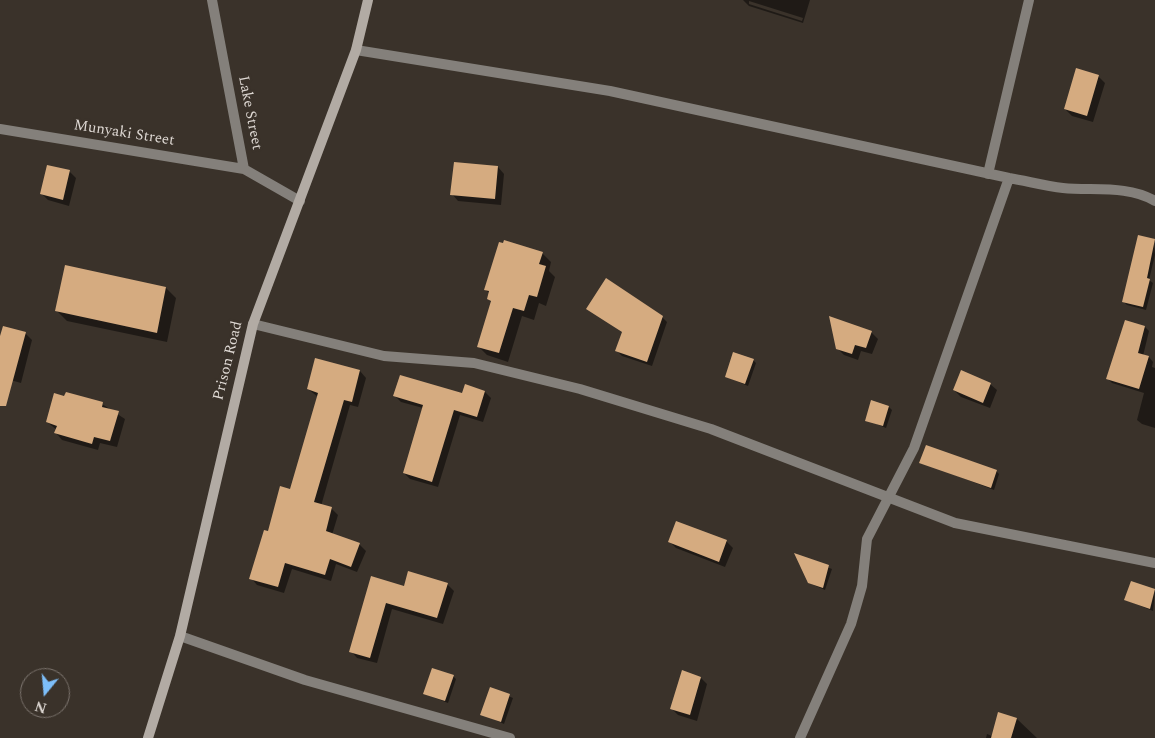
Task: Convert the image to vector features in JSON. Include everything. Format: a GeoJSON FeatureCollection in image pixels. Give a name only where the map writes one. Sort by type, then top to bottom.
{"type":"FeatureCollection","features":[{"type":"Feature","properties":{"kind":"street","name":"Lake Street"},"geometry":{"type":"LineString","coordinates":[[212,0],[244,169],[300,201]]}},
{"type":"Feature","properties":{"kind":"street","name":"Prison Road"},"geometry":{"type":"LineString","coordinates":[[148,738],[180,636],[253,324],[356,50],[368,0]]}},
{"type":"Feature","properties":{"kind":"street"},"geometry":{"type":"LineString","coordinates":[[988,174],[1029,0]]}},
{"type":"Feature","properties":{"kind":"street"},"geometry":{"type":"LineString","coordinates":[[356,50],[610,92],[988,174],[1063,188],[1124,191],[1155,201]]}},
{"type":"Feature","properties":{"kind":"street","name":"Munyaki Street"},"geometry":{"type":"LineString","coordinates":[[0,129],[244,169]]}},
{"type":"Feature","properties":{"kind":"street"},"geometry":{"type":"LineString","coordinates":[[800,738],[851,624],[862,586],[867,539],[914,448],[1009,178]]}},
{"type":"Feature","properties":{"kind":"street"},"geometry":{"type":"LineString","coordinates":[[253,324],[384,356],[474,363],[580,389],[711,429],[955,523],[1155,563]]}},
{"type":"Feature","properties":{"kind":"street"},"geometry":{"type":"LineString","coordinates":[[180,636],[305,680],[510,738]]}},
{"type":"Feature","properties":{"kind":"building"},"geometry":{"type":"Polygon","coordinates":[[[1076,68],[1099,75],[1087,116],[1064,109],[1076,68]]]}},
{"type":"Feature","properties":{"kind":"building"},"geometry":{"type":"Polygon","coordinates":[[[454,162],[498,166],[495,199],[450,195],[454,162]]]}},
{"type":"Feature","properties":{"kind":"building"},"geometry":{"type":"Polygon","coordinates":[[[47,165],[70,170],[63,200],[40,194],[47,165]]]}},
{"type":"Feature","properties":{"kind":"building"},"geometry":{"type":"Polygon","coordinates":[[[1138,235],[1155,239],[1147,278],[1150,279],[1143,307],[1122,302],[1138,235]]]}},
{"type":"Feature","properties":{"kind":"building"},"geometry":{"type":"Polygon","coordinates":[[[504,240],[543,252],[539,264],[546,266],[537,297],[529,295],[524,311],[513,308],[499,353],[477,347],[491,301],[487,299],[489,291],[484,290],[499,242],[503,243],[504,240]]]}},
{"type":"Feature","properties":{"kind":"building"},"geometry":{"type":"Polygon","coordinates":[[[65,265],[166,287],[157,333],[55,311],[65,265]]]}},
{"type":"Feature","properties":{"kind":"building"},"geometry":{"type":"Polygon","coordinates":[[[606,278],[663,316],[647,362],[615,351],[622,332],[586,309],[606,278]]]}},
{"type":"Feature","properties":{"kind":"building"},"geometry":{"type":"Polygon","coordinates":[[[829,316],[872,331],[866,348],[855,345],[852,354],[836,349],[829,316]]]}},
{"type":"Feature","properties":{"kind":"building"},"geometry":{"type":"Polygon","coordinates":[[[1125,320],[1145,326],[1138,353],[1149,356],[1139,389],[1106,379],[1125,320]]]}},
{"type":"Feature","properties":{"kind":"building"},"geometry":{"type":"Polygon","coordinates":[[[3,326],[26,332],[6,406],[0,406],[0,336],[3,326]]]}},
{"type":"Feature","properties":{"kind":"building"},"geometry":{"type":"Polygon","coordinates":[[[733,352],[754,359],[745,384],[725,377],[733,352]]]}},
{"type":"Feature","properties":{"kind":"building"},"geometry":{"type":"Polygon","coordinates":[[[315,358],[360,370],[352,402],[344,400],[314,502],[332,507],[326,531],[360,543],[351,567],[330,559],[325,575],[285,563],[278,587],[249,579],[264,530],[268,531],[280,486],[290,489],[318,393],[307,389],[315,358]]]}},
{"type":"Feature","properties":{"kind":"building"},"geometry":{"type":"Polygon","coordinates":[[[961,370],[991,383],[983,403],[953,390],[961,370]]]}},
{"type":"Feature","properties":{"kind":"building"},"geometry":{"type":"Polygon","coordinates":[[[400,375],[462,393],[465,384],[485,391],[477,417],[454,410],[432,482],[403,473],[423,405],[393,396],[400,375]]]}},
{"type":"Feature","properties":{"kind":"building"},"geometry":{"type":"Polygon","coordinates":[[[66,392],[103,402],[102,407],[119,411],[110,441],[94,437],[92,444],[54,433],[57,426],[46,422],[54,393],[64,396],[66,392]]]}},
{"type":"Feature","properties":{"kind":"building"},"geometry":{"type":"Polygon","coordinates":[[[871,400],[889,406],[883,426],[865,421],[871,400]]]}},
{"type":"Feature","properties":{"kind":"building"},"geometry":{"type":"Polygon","coordinates":[[[926,445],[997,470],[991,488],[919,463],[926,445]]]}},
{"type":"Feature","properties":{"kind":"building"},"geometry":{"type":"Polygon","coordinates":[[[676,521],[727,540],[719,562],[668,542],[676,521]]]}},
{"type":"Feature","properties":{"kind":"building"},"geometry":{"type":"Polygon","coordinates":[[[794,553],[829,565],[823,588],[808,583],[794,553]]]}},
{"type":"Feature","properties":{"kind":"building"},"geometry":{"type":"Polygon","coordinates":[[[408,571],[448,583],[437,618],[386,603],[370,658],[349,652],[371,576],[404,586],[408,571]]]}},
{"type":"Feature","properties":{"kind":"building"},"geometry":{"type":"Polygon","coordinates":[[[1131,581],[1155,589],[1150,609],[1124,600],[1131,581]]]}},
{"type":"Feature","properties":{"kind":"building"},"geometry":{"type":"Polygon","coordinates":[[[432,668],[454,675],[445,701],[423,694],[432,668]]]}},
{"type":"Feature","properties":{"kind":"building"},"geometry":{"type":"Polygon","coordinates":[[[682,670],[701,677],[690,715],[670,709],[682,670]]]}},
{"type":"Feature","properties":{"kind":"building"},"geometry":{"type":"Polygon","coordinates":[[[490,687],[510,694],[501,722],[480,715],[490,687]]]}},
{"type":"Feature","properties":{"kind":"building"},"geometry":{"type":"Polygon","coordinates":[[[998,712],[1017,718],[1011,738],[991,738],[998,712]]]}}]}
